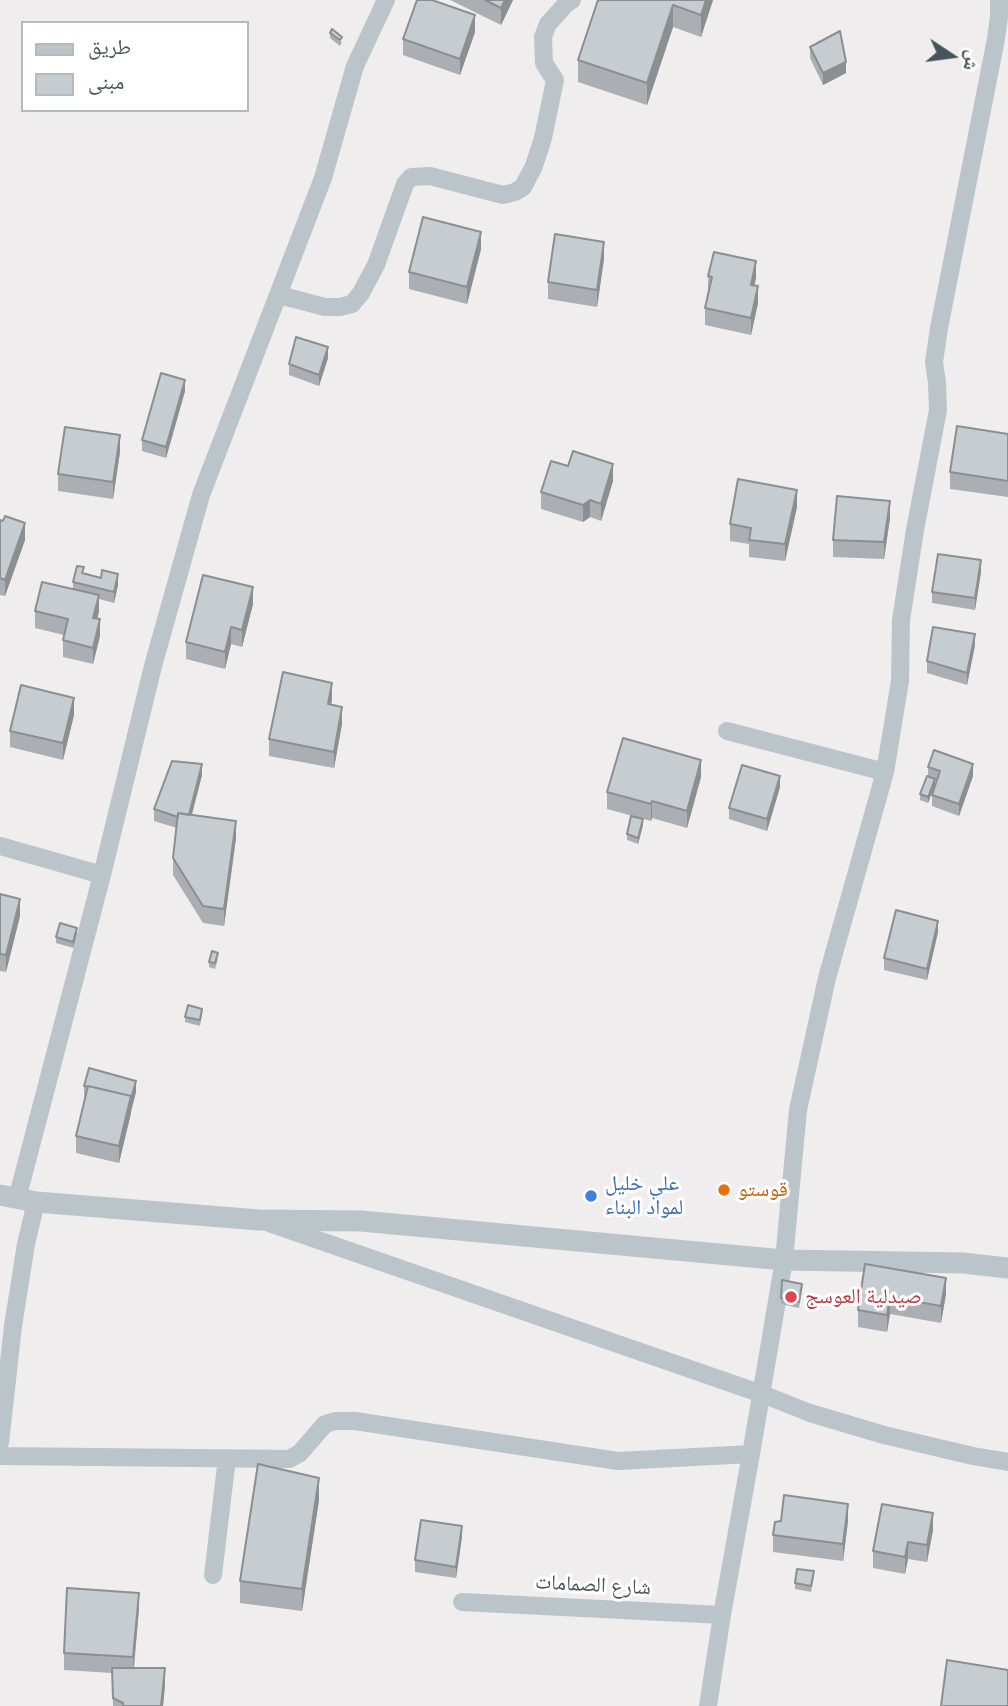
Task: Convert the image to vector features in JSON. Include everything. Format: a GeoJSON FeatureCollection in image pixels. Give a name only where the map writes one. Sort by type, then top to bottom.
{"type":"FeatureCollection","features":[{"type":"Feature","properties":{"kind":"street"},"geometry":{"type":"LineString","coordinates":[[0,1443],[13,1326],[26,1244],[17,1199],[103,874],[153,666],[201,495],[323,178],[355,66],[386,0]]}},
{"type":"Feature","properties":{"kind":"street"},"geometry":{"type":"LineString","coordinates":[[279,295],[325,307],[352,304],[362,293],[376,265],[405,184],[411,177],[430,176],[503,195],[523,187],[534,166],[543,138],[555,80],[544,63],[543,37],[548,24],[572,0]]}},
{"type":"Feature","properties":{"kind":"street"},"geometry":{"type":"LineString","coordinates":[[708,1706],[783,1260],[798,1110],[827,978],[885,772],[900,681],[901,620],[937,410],[934,362],[939,328],[996,39],[999,0]]}},
{"type":"Feature","properties":{"kind":"street"},"geometry":{"type":"LineString","coordinates":[[727,732],[885,772]]}},
{"type":"Feature","properties":{"kind":"street"},"geometry":{"type":"LineString","coordinates":[[0,846],[103,874]]}},
{"type":"Feature","properties":{"kind":"street"},"geometry":{"type":"LineString","coordinates":[[17,1199],[259,1220],[361,1221],[783,1260],[963,1263],[1008,1268]]}},
{"type":"Feature","properties":{"kind":"street"},"geometry":{"type":"LineString","coordinates":[[259,1220],[810,1413],[884,1435],[1008,1462]]}},
{"type":"Feature","properties":{"kind":"street"},"geometry":{"type":"LineString","coordinates":[[0,1456],[289,1459],[300,1453],[325,1424],[355,1420],[618,1461],[751,1454]]}},
{"type":"Feature","properties":{"kind":"street"},"geometry":{"type":"LineString","coordinates":[[212,1574],[227,1458]]}},
{"type":"Feature","properties":{"kind":"street","name":"شارع الصمامات"},"geometry":{"type":"LineString","coordinates":[[462,1602],[722,1615]]}},
{"type":"Feature","properties":{"kind":"building"},"geometry":{"type":"Polygon","coordinates":[[[417,0],[432,0],[475,15],[460,59],[403,39],[417,0]]]}},
{"type":"Feature","properties":{"kind":"building"},"geometry":{"type":"Polygon","coordinates":[[[485,0],[505,0],[501,8],[485,0]]]}},
{"type":"Feature","properties":{"kind":"building"},"geometry":{"type":"Polygon","coordinates":[[[598,0],[706,0],[701,15],[673,5],[647,83],[578,60],[598,0]]]}},
{"type":"Feature","properties":{"kind":"building"},"geometry":{"type":"Polygon","coordinates":[[[332,29],[342,37],[340,40],[330,33],[332,29]]]}},
{"type":"Feature","properties":{"kind":"building"},"geometry":{"type":"Polygon","coordinates":[[[840,31],[846,62],[823,73],[810,47],[840,31]]]}},
{"type":"Feature","properties":{"kind":"building"},"geometry":{"type":"Polygon","coordinates":[[[423,217],[481,232],[467,287],[409,272],[423,217]]]}},
{"type":"Feature","properties":{"kind":"building"},"geometry":{"type":"Polygon","coordinates":[[[555,234],[604,242],[597,290],[548,282],[555,234]]]}},
{"type":"Feature","properties":{"kind":"building"},"geometry":{"type":"Polygon","coordinates":[[[714,252],[756,261],[751,285],[758,286],[751,318],[705,308],[712,277],[708,276],[714,252]]]}},
{"type":"Feature","properties":{"kind":"building"},"geometry":{"type":"Polygon","coordinates":[[[296,337],[328,347],[319,375],[289,364],[296,337]]]}},
{"type":"Feature","properties":{"kind":"building"},"geometry":{"type":"Polygon","coordinates":[[[161,373],[185,380],[166,447],[142,440],[161,373]]]}},
{"type":"Feature","properties":{"kind":"building"},"geometry":{"type":"Polygon","coordinates":[[[957,426],[1008,434],[1008,481],[950,472],[957,426]]]}},
{"type":"Feature","properties":{"kind":"building"},"geometry":{"type":"Polygon","coordinates":[[[65,427],[120,435],[113,482],[58,474],[65,427]]]}},
{"type":"Feature","properties":{"kind":"building"},"geometry":{"type":"Polygon","coordinates":[[[573,451],[613,464],[601,504],[590,500],[583,505],[541,492],[551,461],[568,466],[573,451]]]}},
{"type":"Feature","properties":{"kind":"building"},"geometry":{"type":"Polygon","coordinates":[[[738,479],[797,490],[785,544],[749,540],[751,528],[730,524],[738,479]]]}},
{"type":"Feature","properties":{"kind":"building"},"geometry":{"type":"Polygon","coordinates":[[[837,496],[890,501],[884,542],[833,540],[837,496]]]}},
{"type":"Feature","properties":{"kind":"building"},"geometry":{"type":"Polygon","coordinates":[[[5,516],[25,523],[5,580],[0,578],[0,520],[3,521],[5,516]]]}},
{"type":"Feature","properties":{"kind":"building"},"geometry":{"type":"Polygon","coordinates":[[[938,554],[981,560],[975,598],[932,592],[938,554]]]}},
{"type":"Feature","properties":{"kind":"building"},"geometry":{"type":"Polygon","coordinates":[[[77,566],[84,567],[82,573],[101,578],[102,570],[118,574],[114,592],[73,582],[77,566]]]}},
{"type":"Feature","properties":{"kind":"building"},"geometry":{"type":"Polygon","coordinates":[[[203,575],[253,587],[242,630],[231,627],[225,652],[186,642],[203,575]]]}},
{"type":"Feature","properties":{"kind":"building"},"geometry":{"type":"Polygon","coordinates":[[[42,582],[99,595],[93,618],[100,619],[93,648],[63,640],[68,619],[35,611],[42,582]]]}},
{"type":"Feature","properties":{"kind":"building"},"geometry":{"type":"Polygon","coordinates":[[[933,627],[975,634],[967,673],[927,661],[933,627]]]}},
{"type":"Feature","properties":{"kind":"building"},"geometry":{"type":"Polygon","coordinates":[[[283,672],[332,683],[328,704],[342,707],[334,752],[269,739],[283,672]]]}},
{"type":"Feature","properties":{"kind":"building"},"geometry":{"type":"Polygon","coordinates":[[[21,685],[74,698],[63,743],[10,731],[21,685]]]}},
{"type":"Feature","properties":{"kind":"building"},"geometry":{"type":"Polygon","coordinates":[[[623,738],[701,760],[687,811],[607,792],[623,738]]]}},
{"type":"Feature","properties":{"kind":"building"},"geometry":{"type":"Polygon","coordinates":[[[934,750],[973,764],[959,804],[932,795],[940,771],[928,767],[934,750]]]}},
{"type":"Feature","properties":{"kind":"building"},"geometry":{"type":"Polygon","coordinates":[[[172,761],[202,764],[189,815],[178,813],[178,817],[154,809],[172,761]]]}},
{"type":"Feature","properties":{"kind":"building"},"geometry":{"type":"Polygon","coordinates":[[[742,765],[780,776],[767,819],[729,808],[742,765]]]}},
{"type":"Feature","properties":{"kind":"building"},"geometry":{"type":"Polygon","coordinates":[[[927,776],[935,779],[928,797],[920,794],[927,776]]]}},
{"type":"Feature","properties":{"kind":"building"},"geometry":{"type":"Polygon","coordinates":[[[178,813],[236,821],[224,909],[203,906],[173,858],[178,813]]]}},
{"type":"Feature","properties":{"kind":"building"},"geometry":{"type":"Polygon","coordinates":[[[631,816],[643,819],[638,838],[627,834],[631,816]]]}},
{"type":"Feature","properties":{"kind":"building"},"geometry":{"type":"Polygon","coordinates":[[[0,894],[20,899],[6,955],[0,954],[0,894]]]}},
{"type":"Feature","properties":{"kind":"building"},"geometry":{"type":"Polygon","coordinates":[[[896,910],[938,921],[927,969],[884,958],[896,910]]]}},
{"type":"Feature","properties":{"kind":"building"},"geometry":{"type":"Polygon","coordinates":[[[60,923],[77,928],[73,942],[56,937],[60,923]]]}},
{"type":"Feature","properties":{"kind":"building"},"geometry":{"type":"Polygon","coordinates":[[[212,951],[218,953],[215,963],[209,962],[212,951]]]}},
{"type":"Feature","properties":{"kind":"building"},"geometry":{"type":"Polygon","coordinates":[[[188,1005],[202,1009],[200,1020],[185,1017],[188,1005]]]}},
{"type":"Feature","properties":{"kind":"building"},"geometry":{"type":"Polygon","coordinates":[[[89,1068],[136,1081],[131,1099],[131,1096],[84,1086],[89,1068]]]}},
{"type":"Feature","properties":{"kind":"building"},"geometry":{"type":"Polygon","coordinates":[[[88,1086],[131,1096],[119,1146],[76,1136],[88,1086]]]}},
{"type":"Feature","properties":{"kind":"building"},"geometry":{"type":"Polygon","coordinates":[[[865,1264],[946,1278],[941,1306],[890,1297],[887,1315],[858,1310],[865,1264]]]}},
{"type":"Feature","properties":{"kind":"building"},"geometry":{"type":"Polygon","coordinates":[[[782,1280],[802,1284],[799,1302],[781,1298],[782,1280]]]}},
{"type":"Feature","properties":{"kind":"building"},"geometry":{"type":"Polygon","coordinates":[[[258,1464],[319,1478],[302,1589],[240,1581],[258,1464]]]}},
{"type":"Feature","properties":{"kind":"building"},"geometry":{"type":"Polygon","coordinates":[[[784,1495],[848,1504],[843,1544],[773,1535],[775,1522],[781,1521],[784,1495]]]}},
{"type":"Feature","properties":{"kind":"building"},"geometry":{"type":"Polygon","coordinates":[[[882,1504],[933,1513],[927,1545],[908,1542],[905,1557],[873,1551],[882,1504]]]}},
{"type":"Feature","properties":{"kind":"building"},"geometry":{"type":"Polygon","coordinates":[[[421,1520],[462,1526],[456,1567],[415,1560],[421,1520]]]}},
{"type":"Feature","properties":{"kind":"building"},"geometry":{"type":"Polygon","coordinates":[[[797,1569],[814,1571],[811,1586],[795,1583],[797,1569]]]}},
{"type":"Feature","properties":{"kind":"building"},"geometry":{"type":"Polygon","coordinates":[[[67,1588],[139,1593],[133,1657],[64,1653],[67,1588]]]}},
{"type":"Feature","properties":{"kind":"building"},"geometry":{"type":"Polygon","coordinates":[[[947,1660],[1008,1670],[1008,1706],[941,1706],[947,1660]]]}},
{"type":"Feature","properties":{"kind":"building"},"geometry":{"type":"Polygon","coordinates":[[[112,1668],[165,1668],[161,1706],[123,1706],[123,1703],[113,1698],[112,1668]]]}},
{"type":"Feature","properties":{"kind":"place","name":"قوستو"},"geometry":{"type":"Point","coordinates":[724,1190]}},
{"type":"Feature","properties":{"kind":"place","name":"علي خليل لمواد البناء"},"geometry":{"type":"Point","coordinates":[591,1196]}},
{"type":"Feature","properties":{"kind":"place","name":"صيدلية العوسج"},"geometry":{"type":"Point","coordinates":[791,1297]}}]}
